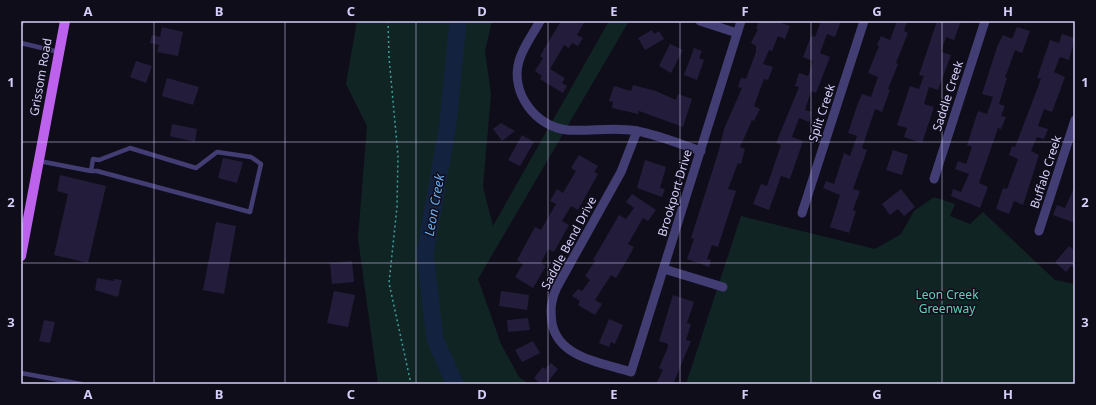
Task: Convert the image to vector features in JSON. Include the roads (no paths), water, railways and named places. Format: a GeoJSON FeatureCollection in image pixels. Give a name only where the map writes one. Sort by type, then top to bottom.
{"type":"FeatureCollection","features":[{"type":"Feature","properties":{"kind":"main road","name":"Grissom Road"},"geometry":{"type":"LineString","coordinates":[[21,256],[23,229],[39,161],[64,21]]}},
{"type":"Feature","properties":{"kind":"street"},"geometry":{"type":"LineString","coordinates":[[540,21],[523,51],[519,63],[519,84],[521,94],[528,107],[544,122],[558,128],[575,130],[618,129],[637,131],[701,151]]}},
{"type":"Feature","properties":{"kind":"street"},"geometry":{"type":"LineString","coordinates":[[700,21],[738,33]]}},
{"type":"Feature","properties":{"kind":"street","name":"Brookport Drive"},"geometry":{"type":"LineString","coordinates":[[632,372],[741,21]]}},
{"type":"Feature","properties":{"kind":"street","name":"Split Creek"},"geometry":{"type":"LineString","coordinates":[[802,213],[864,21]]}},
{"type":"Feature","properties":{"kind":"street","name":"Saddle Creek"},"geometry":{"type":"LineString","coordinates":[[934,179],[985,21]]}},
{"type":"Feature","properties":{"kind":"street","name":"Buffalo Creek"},"geometry":{"type":"LineString","coordinates":[[1039,231],[1075,120]]}},
{"type":"Feature","properties":{"kind":"street","name":"Saddle Bend Drive"},"geometry":{"type":"LineString","coordinates":[[632,372],[583,357],[568,348],[555,332],[550,311],[554,294],[621,172],[637,131]]}},
{"type":"Feature","properties":{"kind":"street"},"geometry":{"type":"LineString","coordinates":[[664,269],[723,287]]}},
{"type":"Feature","properties":{"kind":"lane"},"geometry":{"type":"LineString","coordinates":[[21,43],[59,52]]}},
{"type":"Feature","properties":{"kind":"lane"},"geometry":{"type":"LineString","coordinates":[[39,161],[92,171],[250,212],[261,164],[250,157],[217,152],[196,168],[130,148],[99,160],[93,159],[92,171]]}},
{"type":"Feature","properties":{"kind":"lane"},"geometry":{"type":"LineString","coordinates":[[21,373],[81,384]]}},
{"type":"Feature","properties":{"kind":"waterway","name":"Leon Creek"},"geometry":{"type":"LineString","coordinates":[[455,384],[435,339],[425,254],[448,124],[458,21]]}},
{"type":"Feature","properties":{"kind":"park label","name":"Leon Creek Greenway"},"geometry":{"type":"Point","coordinates":[947,302]}}]}
